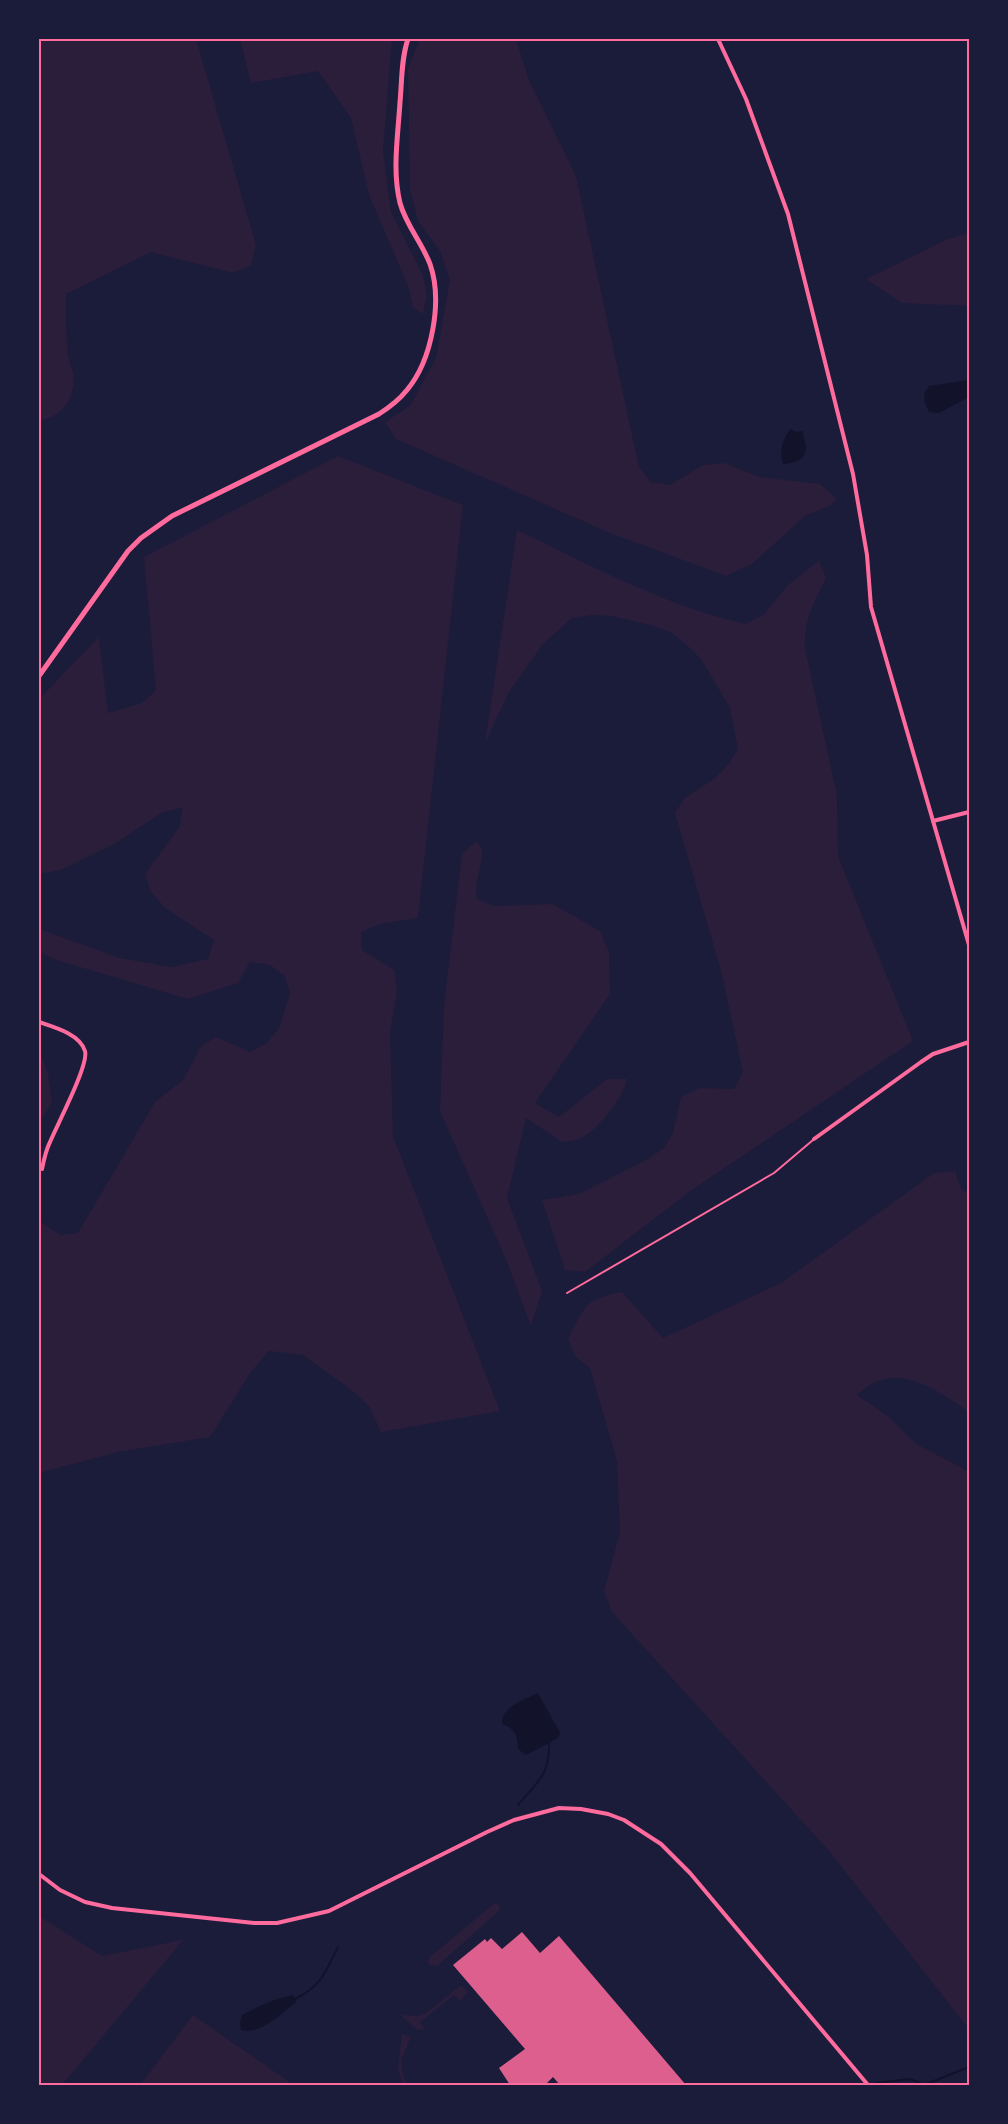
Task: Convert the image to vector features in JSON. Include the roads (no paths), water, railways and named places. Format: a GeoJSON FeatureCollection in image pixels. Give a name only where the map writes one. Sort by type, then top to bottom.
{"type":"FeatureCollection","features":[{"type":"Feature","properties":{"kind":"street"},"geometry":{"type":"LineString","coordinates":[[39,676],[117,566],[141,538],[172,516],[379,414],[400,398],[418,374],[432,330],[436,289],[429,261],[404,214],[396,177],[403,66],[408,39]]}},
{"type":"Feature","properties":{"kind":"street"},"geometry":{"type":"LineString","coordinates":[[718,39],[746,99],[788,214],[853,474],[867,555],[871,607],[969,945]]}},
{"type":"Feature","properties":{"kind":"street"},"geometry":{"type":"LineString","coordinates":[[933,821],[969,812]]}},
{"type":"Feature","properties":{"kind":"street"},"geometry":{"type":"LineString","coordinates":[[39,1022],[66,1032],[75,1038],[85,1051],[86,1057],[49,1144],[42,1168]]}},
{"type":"Feature","properties":{"kind":"street"},"geometry":{"type":"LineString","coordinates":[[814,1139],[933,1054],[969,1042]]}},
{"type":"Feature","properties":{"kind":"street"},"geometry":{"type":"LineString","coordinates":[[39,1874],[60,1890],[77,1898],[112,1908],[254,1923],[277,1923],[338,1908],[514,1820],[560,1808],[608,1814],[624,1820],[660,1844],[690,1874],[868,2085]]}},
{"type":"Feature","properties":{"kind":"lane"},"geometry":{"type":"LineString","coordinates":[[567,1293],[774,1173],[814,1139]]}},
{"type":"Feature","properties":{"kind":"waterway"},"geometry":{"type":"LineString","coordinates":[[518,1805],[545,1770],[549,1743]]}},
{"type":"Feature","properties":{"kind":"waterway"},"geometry":{"type":"LineString","coordinates":[[295,1999],[317,1984],[338,1947]]}},
{"type":"Feature","properties":{"kind":"waterway"},"geometry":{"type":"LineString","coordinates":[[924,2085],[969,2067]]}},
{"type":"Feature","properties":{"kind":"waterway"},"geometry":{"type":"LineString","coordinates":[[876,2083],[910,2079],[925,2085]]}}]}
